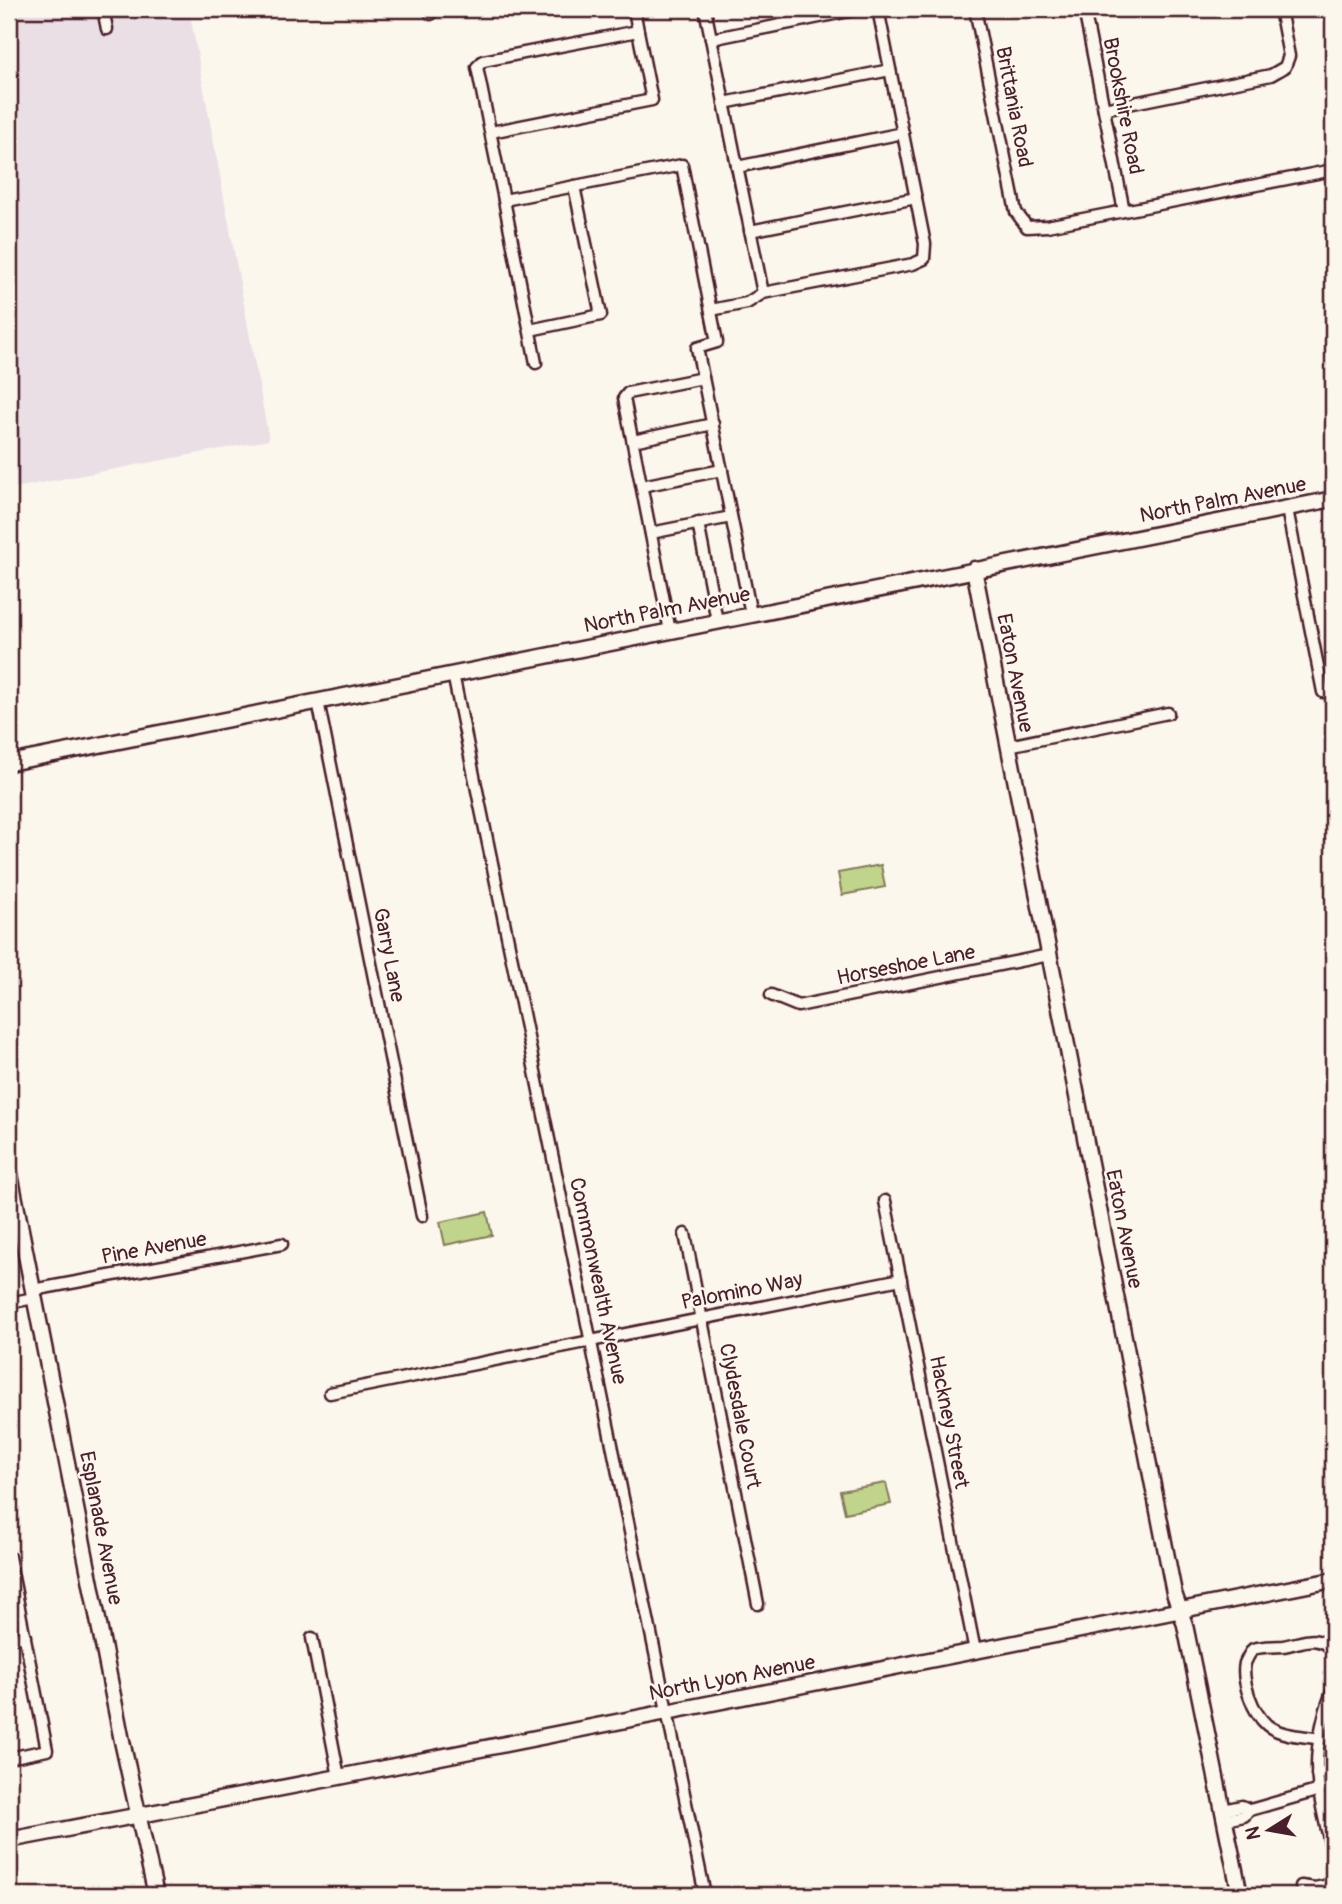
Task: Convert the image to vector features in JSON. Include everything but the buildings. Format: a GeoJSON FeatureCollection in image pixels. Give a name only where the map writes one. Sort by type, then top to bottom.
{"type":"FeatureCollection","features":[{"type":"Feature","properties":{"kind":"street"},"geometry":{"type":"LineString","coordinates":[[103,9],[107,29]]}},
{"type":"Feature","properties":{"kind":"street"},"geometry":{"type":"LineString","coordinates":[[491,132],[652,100],[634,9]]}},
{"type":"Feature","properties":{"kind":"street"},"geometry":{"type":"LineString","coordinates":[[705,9],[763,293]]}},
{"type":"Feature","properties":{"kind":"street"},"geometry":{"type":"LineString","coordinates":[[711,39],[859,9]]}},
{"type":"Feature","properties":{"kind":"street"},"geometry":{"type":"LineString","coordinates":[[711,310],[747,303],[763,293],[913,264],[924,259],[925,244],[878,9]]}},
{"type":"Feature","properties":{"kind":"street","name":"Brittania Road"},"geometry":{"type":"LineString","coordinates":[[975,9],[1016,212],[1027,227],[1047,226],[1124,211]]}},
{"type":"Feature","properties":{"kind":"street","name":"Brookshire Road"},"geometry":{"type":"LineString","coordinates":[[1083,9],[1124,211]]}},
{"type":"Feature","properties":{"kind":"street"},"geometry":{"type":"LineString","coordinates":[[1104,109],[1271,75],[1285,67],[1289,56],[1280,9]]}},
{"type":"Feature","properties":{"kind":"street"},"geometry":{"type":"LineString","coordinates":[[536,363],[477,67],[483,61],[638,31]]}},
{"type":"Feature","properties":{"kind":"street"},"geometry":{"type":"LineString","coordinates":[[724,103],[890,70]]}},
{"type":"Feature","properties":{"kind":"street"},"geometry":{"type":"LineString","coordinates":[[737,167],[903,133]]}},
{"type":"Feature","properties":{"kind":"street"},"geometry":{"type":"LineString","coordinates":[[504,200],[682,165],[718,342],[697,348],[751,614]]}},
{"type":"Feature","properties":{"kind":"street"},"geometry":{"type":"LineString","coordinates":[[1124,211],[1333,170]]}},
{"type":"Feature","properties":{"kind":"street"},"geometry":{"type":"LineString","coordinates":[[530,330],[601,315],[574,186]]}},
{"type":"Feature","properties":{"kind":"street"},"geometry":{"type":"LineString","coordinates":[[750,230],[916,198]]}},
{"type":"Feature","properties":{"kind":"street"},"geometry":{"type":"LineString","coordinates":[[670,631],[625,398],[628,393],[703,378]]}},
{"type":"Feature","properties":{"kind":"street"},"geometry":{"type":"LineString","coordinates":[[633,441],[713,424]]}},
{"type":"Feature","properties":{"kind":"street"},"geometry":{"type":"LineString","coordinates":[[642,486],[722,470]]}},
{"type":"Feature","properties":{"kind":"street","name":"North Palm Avenue"},"geometry":{"type":"LineString","coordinates":[[9,763],[1333,499]]}},
{"type":"Feature","properties":{"kind":"street"},"geometry":{"type":"LineString","coordinates":[[1287,509],[1323,692]]}},
{"type":"Feature","properties":{"kind":"street"},"geometry":{"type":"LineString","coordinates":[[651,533],[731,517]]}},
{"type":"Feature","properties":{"kind":"street"},"geometry":{"type":"LineString","coordinates":[[698,523],[717,621]]}},
{"type":"Feature","properties":{"kind":"street","name":"Eaton Avenue"},"geometry":{"type":"LineString","coordinates":[[974,569],[1174,1593],[1185,1625],[1240,1895]]}},
{"type":"Feature","properties":{"kind":"street","name":"Commonwealth Avenue"},"geometry":{"type":"LineString","coordinates":[[453,674],[705,1895]]}},
{"type":"Feature","properties":{"kind":"street","name":"Garry Lane"},"geometry":{"type":"LineString","coordinates":[[318,701],[422,1216]]}},
{"type":"Feature","properties":{"kind":"street"},"geometry":{"type":"LineString","coordinates":[[1008,746],[1168,713]]}},
{"type":"Feature","properties":{"kind":"street","name":"Horseshoe Lane"},"geometry":{"type":"LineString","coordinates":[[771,995],[798,1006],[1049,955]]}},
{"type":"Feature","properties":{"kind":"street","name":"Esplanade Avenue"},"geometry":{"type":"LineString","coordinates":[[9,1169],[156,1895]]}},
{"type":"Feature","properties":{"kind":"street","name":"Hackney Street"},"geometry":{"type":"LineString","coordinates":[[886,1201],[975,1651]]}},
{"type":"Feature","properties":{"kind":"street","name":"Clydesdale Court"},"geometry":{"type":"LineString","coordinates":[[685,1234],[758,1604]]}},
{"type":"Feature","properties":{"kind":"street","name":"Pine Avenue"},"geometry":{"type":"LineString","coordinates":[[9,1303],[33,1294],[282,1244]]}},
{"type":"Feature","properties":{"kind":"street","name":"Palomino Way"},"geometry":{"type":"LineString","coordinates":[[330,1393],[901,1279]]}},
{"type":"Feature","properties":{"kind":"street"},"geometry":{"type":"LineString","coordinates":[[9,1557],[47,1750],[9,1758]]}},
{"type":"Feature","properties":{"kind":"street","name":"North Lyon Avenue"},"geometry":{"type":"LineString","coordinates":[[9,1840],[1333,1580]]}},
{"type":"Feature","properties":{"kind":"street"},"geometry":{"type":"LineString","coordinates":[[9,1639],[25,1636]]}},
{"type":"Feature","properties":{"kind":"street"},"geometry":{"type":"LineString","coordinates":[[312,1638],[339,1777]]}},
{"type":"Feature","properties":{"kind":"street"},"geometry":{"type":"LineString","coordinates":[[1321,1739],[1283,1732],[1268,1726],[1257,1712],[1248,1693],[1244,1677],[1246,1661],[1253,1649],[1266,1645],[1284,1646],[1301,1640],[1315,1640],[1333,1648]]}},
{"type":"Feature","properties":{"kind":"street"},"geometry":{"type":"LineString","coordinates":[[1333,1690],[1328,1702],[1317,1762],[1333,1857]]}},
{"type":"Feature","properties":{"kind":"street"},"geometry":{"type":"LineString","coordinates":[[1317,1774],[1333,1771]]}},
{"type":"Feature","properties":{"kind":"street"},"geometry":{"type":"LineString","coordinates":[[1224,1815],[1244,1816],[1250,1810],[1320,1790]]}},
{"type":"Feature","properties":{"kind":"street"},"geometry":{"type":"LineString","coordinates":[[1301,1886],[1315,1888],[1333,1884]]}},
{"type":"Feature","properties":{"kind":"shaded area"},"geometry":{"type":"Polygon","coordinates":[[[9,9],[189,9],[269,440],[9,489],[9,9]]]}},
{"type":"Feature","properties":{"kind":"green space"},"geometry":{"type":"Polygon","coordinates":[[[881,865],[885,887],[842,895],[838,873],[881,865]]]}},
{"type":"Feature","properties":{"kind":"green space"},"geometry":{"type":"Polygon","coordinates":[[[487,1212],[492,1235],[445,1245],[440,1222],[487,1212]]]}},
{"type":"Feature","properties":{"kind":"green space"},"geometry":{"type":"Polygon","coordinates":[[[886,1483],[891,1504],[845,1513],[840,1491],[886,1483]]]}}]}
